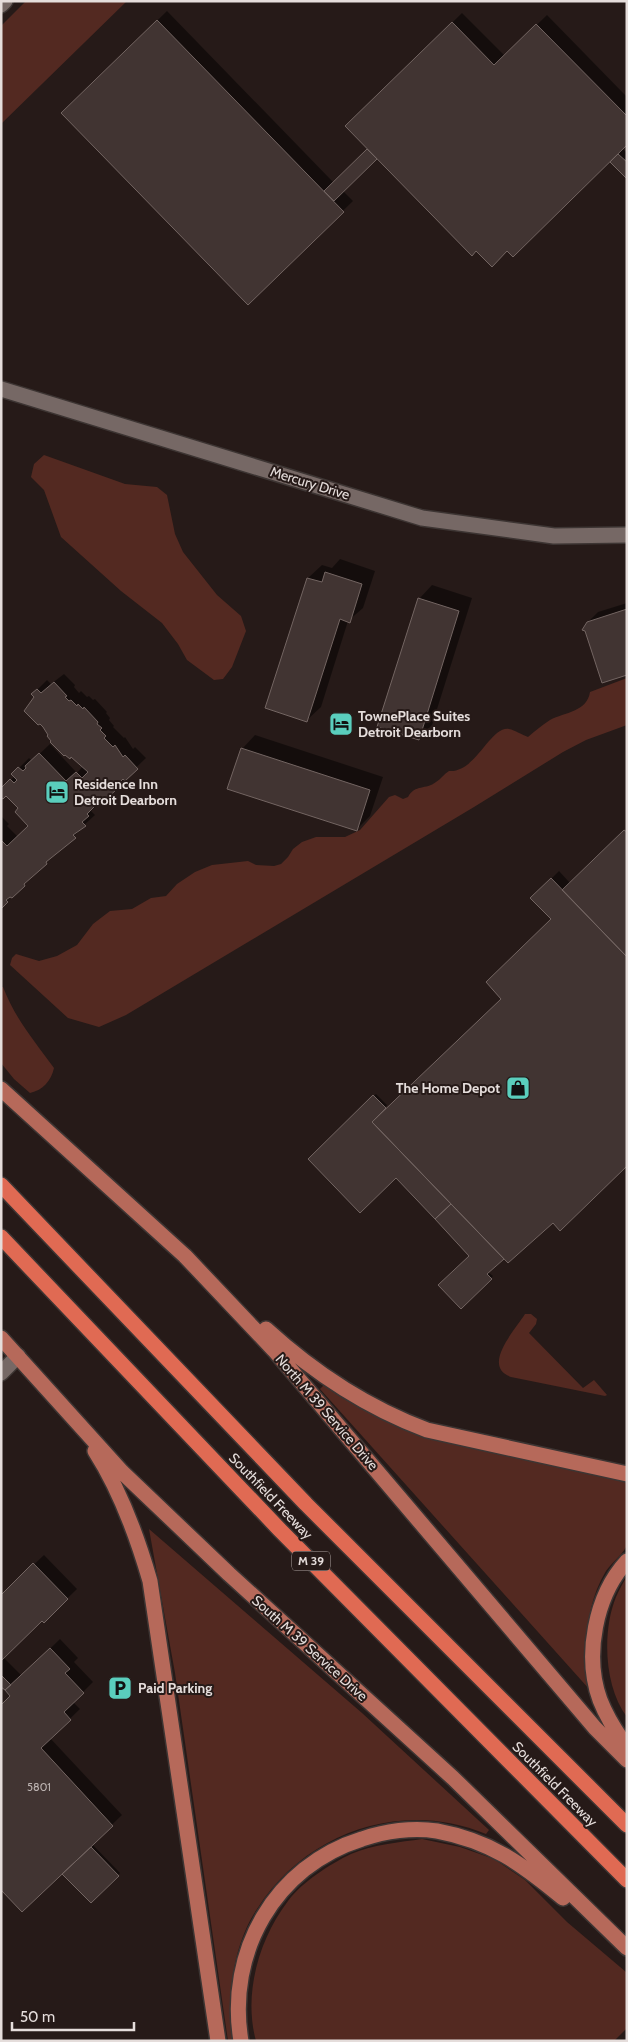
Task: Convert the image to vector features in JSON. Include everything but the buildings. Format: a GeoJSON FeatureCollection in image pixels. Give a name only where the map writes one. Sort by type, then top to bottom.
{"type":"FeatureCollection","features":[{"type":"Feature","properties":{"kind":"highway","name":"Southfield Freeway"},"geometry":{"type":"LineString","coordinates":[[1,1185],[306,1504],[627,1825]]}},
{"type":"Feature","properties":{"kind":"highway","name":"Southfield Freeway"},"geometry":{"type":"LineString","coordinates":[[1,1237],[279,1529],[627,1880]]}},
{"type":"Feature","properties":{"kind":"main road","name":"North M 39 Service Drive"},"geometry":{"type":"LineString","coordinates":[[1,1089],[185,1256],[274,1350],[595,1728],[627,1760]]}},
{"type":"Feature","properties":{"kind":"main road"},"geometry":{"type":"LineString","coordinates":[[185,1256],[276,1339],[348,1392],[384,1413],[426,1430],[627,1474]]}},
{"type":"Feature","properties":{"kind":"main road","name":"South M 39 Service Drive"},"geometry":{"type":"LineString","coordinates":[[1,1338],[122,1472],[229,1574],[453,1778],[627,1949]]}},
{"type":"Feature","properties":{"kind":"main road"},"geometry":{"type":"LineString","coordinates":[[75,1420],[100,1459],[125,1510],[141,1549],[150,1581],[218,2041]]}},
{"type":"Feature","properties":{"kind":"main road"},"geometry":{"type":"LineString","coordinates":[[627,1561],[612,1580],[606,1594],[598,1618],[593,1653],[595,1678],[600,1699],[610,1722],[627,1747]]}},
{"type":"Feature","properties":{"kind":"main road"},"geometry":{"type":"LineString","coordinates":[[241,2041],[238,2008],[241,1972],[251,1939],[264,1914],[281,1891],[303,1870],[327,1853],[341,1846],[376,1834],[405,1830],[435,1831],[483,1844],[523,1866],[627,1949]]}},
{"type":"Feature","properties":{"kind":"street"},"geometry":{"type":"LineString","coordinates":[[1,5],[5,1]]}},
{"type":"Feature","properties":{"kind":"street","name":"Mercury Drive"},"geometry":{"type":"LineString","coordinates":[[1,389],[422,518],[554,536],[627,534]]}},
{"type":"Feature","properties":{"kind":"street"},"geometry":{"type":"LineString","coordinates":[[1,1373],[18,1356]]}},
{"type":"Feature","properties":{"kind":"shaded area"},"geometry":{"type":"Polygon","coordinates":[[[26,1],[127,1],[1,124],[1,26],[26,1]]]}},
{"type":"Feature","properties":{"kind":"shaded area"},"geometry":{"type":"Polygon","coordinates":[[[44,455],[125,484],[157,487],[167,495],[175,534],[183,552],[217,595],[241,616],[246,631],[232,667],[223,679],[214,680],[187,660],[178,644],[162,623],[121,591],[61,537],[44,490],[31,477],[34,464],[44,455]]]}},
{"type":"Feature","properties":{"kind":"shaded area"},"geometry":{"type":"Polygon","coordinates":[[[627,678],[627,725],[586,740],[563,752],[126,1015],[99,1027],[68,1018],[10,965],[12,958],[16,954],[39,961],[57,956],[77,945],[93,924],[110,911],[132,909],[151,898],[166,896],[177,884],[195,872],[212,865],[248,861],[256,865],[274,866],[281,864],[293,849],[302,842],[316,837],[345,837],[360,830],[389,797],[395,795],[403,799],[408,797],[414,790],[438,781],[449,771],[459,770],[467,765],[502,730],[509,729],[528,737],[550,720],[580,708],[585,704],[590,692],[627,678]]]}},
{"type":"Feature","properties":{"kind":"shaded area"},"geometry":{"type":"Polygon","coordinates":[[[1,987],[3,987],[26,1029],[54,1068],[46,1084],[39,1090],[30,1093],[14,1079],[1,1063],[1,987]]]}},
{"type":"Feature","properties":{"kind":"shaded area"},"geometry":{"type":"Polygon","coordinates":[[[525,1314],[531,1314],[537,1319],[536,1324],[529,1333],[583,1388],[594,1380],[607,1395],[511,1377],[503,1372],[499,1365],[503,1347],[525,1314]]]}},
{"type":"Feature","properties":{"kind":"shaded area"},"geometry":{"type":"Polygon","coordinates":[[[324,1385],[369,1412],[627,1478],[627,1544],[624,1551],[606,1571],[599,1585],[590,1614],[587,1660],[590,1690],[320,1389],[324,1385]]]}},
{"type":"Feature","properties":{"kind":"shaded area"},"geometry":{"type":"Polygon","coordinates":[[[149,1529],[362,1713],[489,1830],[486,1834],[454,1824],[422,1820],[390,1822],[358,1830],[329,1842],[302,1860],[277,1882],[257,1909],[242,1939],[233,1973],[231,2007],[234,2041],[228,2041],[175,1673],[149,1529]]]}},
{"type":"Feature","properties":{"kind":"shaded area"},"geometry":{"type":"Polygon","coordinates":[[[627,1576],[627,1717],[619,1705],[610,1675],[607,1642],[617,1594],[627,1576]]]}},
{"type":"Feature","properties":{"kind":"shaded area"},"geometry":{"type":"Polygon","coordinates":[[[422,1839],[460,1847],[494,1859],[525,1880],[567,1922],[626,1972],[627,2028],[614,2041],[256,2041],[251,2005],[256,1968],[269,1932],[288,1901],[317,1874],[351,1854],[377,1846],[422,1839]]]}},
{"type":"Feature","properties":{"kind":"place","name":"TownePlace Suites Detroit Dearborn"},"geometry":{"type":"Point","coordinates":[341,724]}},
{"type":"Feature","properties":{"kind":"place","name":"Residence Inn Detroit Dearborn"},"geometry":{"type":"Point","coordinates":[57,792]}},
{"type":"Feature","properties":{"kind":"place","name":"The Home Depot"},"geometry":{"type":"Point","coordinates":[518,1088]}},
{"type":"Feature","properties":{"kind":"place","name":"Paid Parking"},"geometry":{"type":"Point","coordinates":[120,1688]}}]}
